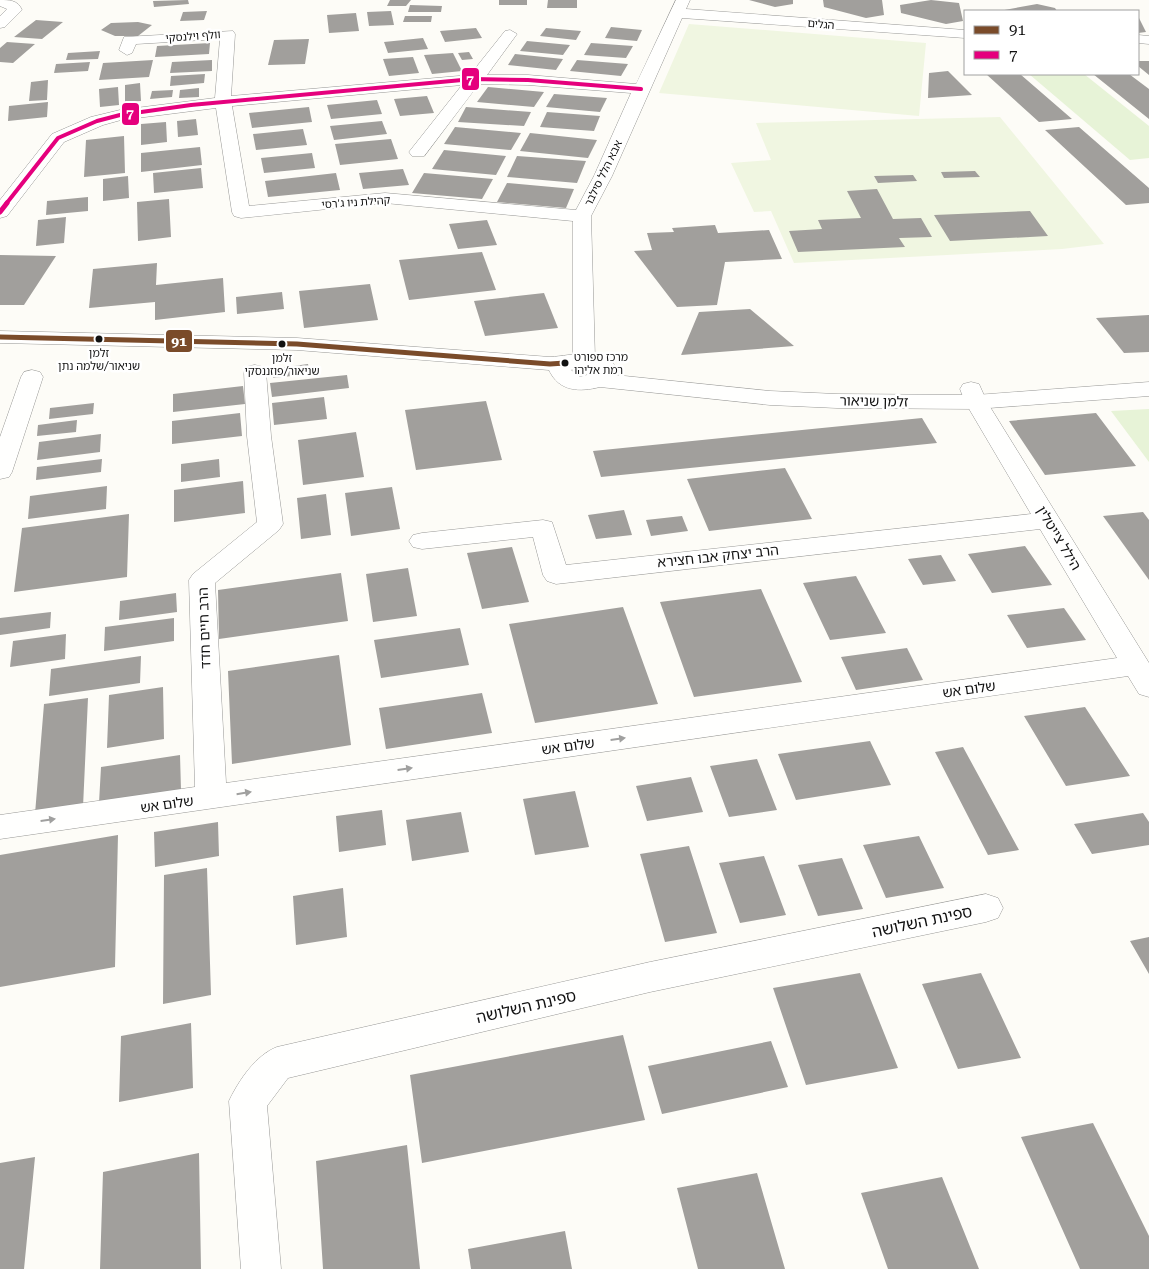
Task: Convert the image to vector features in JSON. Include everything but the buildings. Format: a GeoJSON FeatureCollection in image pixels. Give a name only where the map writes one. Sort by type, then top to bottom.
{"type":"FeatureCollection","features":[{"type":"Feature","properties":{"kind":"street"},"geometry":{"type":"LineString","coordinates":[[0,1],[14,7],[15,10],[0,24]]}},
{"type":"Feature","properties":{"kind":"street","name":"הגלים"},"geometry":{"type":"LineString","coordinates":[[680,6],[921,32],[964,34]]}},
{"type":"Feature","properties":{"kind":"street","name":"אבא הלל סילבר"},"geometry":{"type":"LineString","coordinates":[[570,366],[582,216],[603,176],[680,6]]}},
{"type":"Feature","properties":{"kind":"street","name":"וולף וילנסקי"},"geometry":{"type":"LineString","coordinates":[[127,50],[129,40],[228,34],[223,102]]}},
{"type":"Feature","properties":{"kind":"street"},"geometry":{"type":"LineString","coordinates":[[418,152],[473,79],[510,34]]}},
{"type":"Feature","properties":{"kind":"street"},"geometry":{"type":"LineString","coordinates":[[0,212],[51,146],[64,135],[97,121],[120,115],[223,102],[473,79],[528,80],[641,89]]}},
{"type":"Feature","properties":{"kind":"street","name":"קהילת ניו ג'רסי"},"geometry":{"type":"LineString","coordinates":[[223,102],[241,212],[385,198],[582,216]]}},
{"type":"Feature","properties":{"kind":"street"},"geometry":{"type":"LineString","coordinates":[[0,337],[298,344],[570,366]]}},
{"type":"Feature","properties":{"kind":"street"},"geometry":{"type":"LineString","coordinates":[[0,346],[301,351],[546,371],[570,366]]}},
{"type":"Feature","properties":{"kind":"street","name":"זלמן שניאור"},"geometry":{"type":"LineString","coordinates":[[570,366],[597,361],[603,374],[770,398],[974,395],[1149,389]]}},
{"type":"Feature","properties":{"kind":"street","name":"הרב חיים חדד"},"geometry":{"type":"LineString","coordinates":[[211,798],[202,580],[270,524],[259,436],[255,372]]}},
{"type":"Feature","properties":{"kind":"street"},"geometry":{"type":"LineString","coordinates":[[0,472],[32,377]]}},
{"type":"Feature","properties":{"kind":"street","name":"זלמן שניאור"},"geometry":{"type":"LineString","coordinates":[[974,395],[1149,377]]}},
{"type":"Feature","properties":{"kind":"street","name":"הילל צייטלין"},"geometry":{"type":"LineString","coordinates":[[974,395],[1142,676]]}},
{"type":"Feature","properties":{"kind":"street","name":"הרב יצחק אבו חצירא"},"geometry":{"type":"LineString","coordinates":[[422,541],[543,528],[556,574],[1048,520]]}},
{"type":"Feature","properties":{"kind":"street","name":"שלום אש"},"geometry":{"type":"LineString","coordinates":[[0,827],[1142,676]]}},
{"type":"Feature","properties":{"kind":"street","name":"ספינת השלושה"},"geometry":{"type":"LineString","coordinates":[[261,1269],[248,1101],[277,1064],[650,977],[986,908]]}},
{"type":"Feature","properties":{"kind":"green space"},"geometry":{"type":"Polygon","coordinates":[[[689,24],[926,43],[919,116],[659,93],[689,24]]]}},
{"type":"Feature","properties":{"kind":"green space"},"geometry":{"type":"Polygon","coordinates":[[[1030,75],[1085,75],[1149,126],[1149,158],[1130,160],[1030,75]]]}},
{"type":"Feature","properties":{"kind":"green space"},"geometry":{"type":"Polygon","coordinates":[[[1000,117],[1104,244],[1062,249],[794,263],[771,211],[754,212],[731,163],[771,160],[756,123],[1000,117]]]}},
{"type":"Feature","properties":{"kind":"green space"},"geometry":{"type":"Polygon","coordinates":[[[1149,409],[1149,462],[1111,411],[1149,409]]]}},
{"type":"Feature","properties":{"kind":"transit line","name":"7"},"geometry":{"type":"LineString","coordinates":[[0,212],[58,138],[97,121],[120,115],[191,105],[473,79],[528,80],[641,89]]}},
{"type":"Feature","properties":{"kind":"transit line","name":"91"},"geometry":{"type":"LineString","coordinates":[[0,337],[297,344],[550,364],[565,363]]}},
{"type":"Feature","properties":{"kind":"place","name":"זלמן שניאור/שלמה נתן"},"geometry":{"type":"Point","coordinates":[99,339]}},
{"type":"Feature","properties":{"kind":"place","name":"זלמן שניאור/פוזננסקי"},"geometry":{"type":"Point","coordinates":[282,344]}},
{"type":"Feature","properties":{"kind":"place","name":"מרכז ספורט רמת אליהו"},"geometry":{"type":"Point","coordinates":[565,363]}}]}
